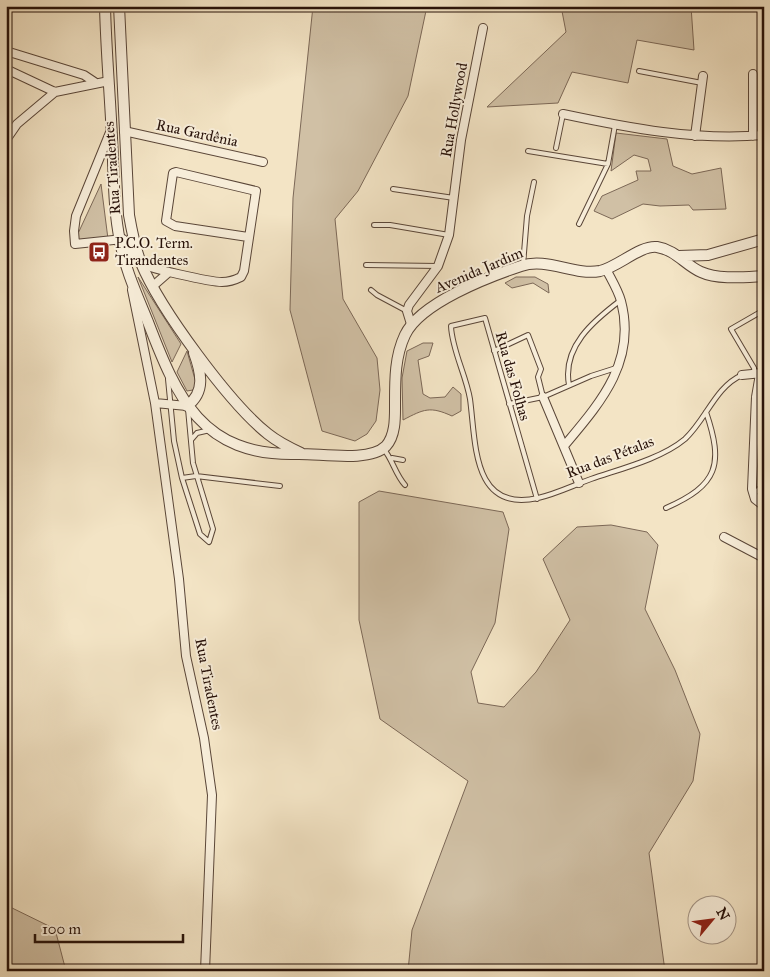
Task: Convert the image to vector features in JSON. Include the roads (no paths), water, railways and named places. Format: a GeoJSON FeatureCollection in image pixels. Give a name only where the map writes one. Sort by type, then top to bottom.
{"type":"FeatureCollection","features":[{"type":"Feature","properties":{"kind":"street","name":"Rua Tiradentes"},"geometry":{"type":"LineString","coordinates":[[105,6],[119,239],[128,273],[155,404],[179,579],[186,656],[210,772],[212,795],[205,971]]}},
{"type":"Feature","properties":{"kind":"street","name":"Rua Tiradentes"},"geometry":{"type":"LineString","coordinates":[[119,6],[129,215],[142,264],[153,286],[190,343]]}},
{"type":"Feature","properties":{"kind":"street","name":"Rua Hollywood"},"geometry":{"type":"LineString","coordinates":[[407,311],[417,293],[438,266],[450,235],[461,140],[483,28]]}},
{"type":"Feature","properties":{"kind":"street"},"geometry":{"type":"LineString","coordinates":[[6,51],[84,74],[96,83]]}},
{"type":"Feature","properties":{"kind":"street"},"geometry":{"type":"LineString","coordinates":[[6,69],[55,92]]}},
{"type":"Feature","properties":{"kind":"street"},"geometry":{"type":"LineString","coordinates":[[753,74],[753,136]]}},
{"type":"Feature","properties":{"kind":"street"},"geometry":{"type":"LineString","coordinates":[[695,136],[703,80]]}},
{"type":"Feature","properties":{"kind":"street"},"geometry":{"type":"LineString","coordinates":[[6,140],[18,124],[55,92],[109,81]]}},
{"type":"Feature","properties":{"kind":"street"},"geometry":{"type":"LineString","coordinates":[[563,114],[615,125],[695,136],[764,136]]}},
{"type":"Feature","properties":{"kind":"street","name":"Rua Tiradentes"},"geometry":{"type":"LineString","coordinates":[[112,128],[78,211],[74,226],[75,244],[119,239]]}},
{"type":"Feature","properties":{"kind":"street","name":"Rua Gardênia"},"geometry":{"type":"LineString","coordinates":[[124,131],[263,162]]}},
{"type":"Feature","properties":{"kind":"street"},"geometry":{"type":"LineString","coordinates":[[129,215],[119,239],[125,241],[134,258],[142,264],[169,272],[220,282],[236,280],[241,277],[244,272],[256,194],[255,190],[176,172],[173,173],[166,222],[175,226],[248,237]]}},
{"type":"Feature","properties":{"kind":"street"},"geometry":{"type":"LineString","coordinates":[[679,256],[698,256],[764,239]]}},
{"type":"Feature","properties":{"kind":"street","name":"Avenida Jardim"},"geometry":{"type":"LineString","coordinates":[[383,448],[390,440],[394,424],[397,362],[405,335],[411,324],[428,308],[448,297],[523,265],[544,263],[593,272],[606,269],[650,247],[666,250],[679,256],[693,268],[704,274],[764,276]]}},
{"type":"Feature","properties":{"kind":"street"},"geometry":{"type":"LineString","coordinates":[[693,268],[693,261],[698,256]]}},
{"type":"Feature","properties":{"kind":"street"},"geometry":{"type":"LineString","coordinates":[[564,446],[603,400],[624,347],[625,330],[621,300],[606,269]]}},
{"type":"Feature","properties":{"kind":"street"},"geometry":{"type":"LineString","coordinates":[[153,286],[169,272]]}},
{"type":"Feature","properties":{"kind":"street","name":"Rua Tiradentes"},"geometry":{"type":"LineString","coordinates":[[128,273],[168,374],[188,406]]}},
{"type":"Feature","properties":{"kind":"street"},"geometry":{"type":"LineString","coordinates":[[407,311],[411,324]]}},
{"type":"Feature","properties":{"kind":"street"},"geometry":{"type":"LineString","coordinates":[[188,406],[198,395],[201,385],[198,364],[190,343]]}},
{"type":"Feature","properties":{"kind":"street"},"geometry":{"type":"LineString","coordinates":[[190,343],[259,426],[279,442],[302,454]]}},
{"type":"Feature","properties":{"kind":"street"},"geometry":{"type":"LineString","coordinates":[[760,374],[756,397],[753,495],[764,506]]}},
{"type":"Feature","properties":{"kind":"street","name":"Rua das Pétalas"},"geometry":{"type":"LineString","coordinates":[[742,375],[760,374]]}},
{"type":"Feature","properties":{"kind":"street"},"geometry":{"type":"LineString","coordinates":[[756,397],[764,408]]}},
{"type":"Feature","properties":{"kind":"street"},"geometry":{"type":"LineString","coordinates":[[543,398],[579,484]]}},
{"type":"Feature","properties":{"kind":"street"},"geometry":{"type":"LineString","coordinates":[[155,404],[188,406],[210,430],[240,446],[264,453],[360,455],[370,454],[383,448]]}},
{"type":"Feature","properties":{"kind":"street"},"geometry":{"type":"LineString","coordinates":[[724,537],[764,558]]}},
{"type":"Feature","properties":{"kind":"lane"},"geometry":{"type":"LineString","coordinates":[[639,71],[703,80]]}},
{"type":"Feature","properties":{"kind":"lane"},"geometry":{"type":"LineString","coordinates":[[556,148],[563,114]]}},
{"type":"Feature","properties":{"kind":"lane"},"geometry":{"type":"LineString","coordinates":[[579,224],[608,164],[615,125]]}},
{"type":"Feature","properties":{"kind":"lane"},"geometry":{"type":"LineString","coordinates":[[528,151],[608,164]]}},
{"type":"Feature","properties":{"kind":"lane"},"geometry":{"type":"LineString","coordinates":[[523,265],[527,216],[534,182]]}},
{"type":"Feature","properties":{"kind":"lane"},"geometry":{"type":"LineString","coordinates":[[393,189],[454,198]]}},
{"type":"Feature","properties":{"kind":"lane"},"geometry":{"type":"LineString","coordinates":[[374,225],[450,235]]}},
{"type":"Feature","properties":{"kind":"lane"},"geometry":{"type":"LineString","coordinates":[[366,265],[438,266]]}},
{"type":"Feature","properties":{"kind":"lane"},"geometry":{"type":"LineString","coordinates":[[371,290],[407,311]]}},
{"type":"Feature","properties":{"kind":"lane"},"geometry":{"type":"LineString","coordinates":[[569,385],[567,368],[580,337],[593,322],[621,300]]}},
{"type":"Feature","properties":{"kind":"lane"},"geometry":{"type":"LineString","coordinates":[[760,374],[754,368],[731,329],[764,310]]}},
{"type":"Feature","properties":{"kind":"lane","name":"Rua das Folhas"},"geometry":{"type":"LineString","coordinates":[[474,438],[468,386],[451,327],[484,317],[537,499]]}},
{"type":"Feature","properties":{"kind":"lane"},"geometry":{"type":"LineString","coordinates":[[494,351],[528,335],[541,369],[538,377],[543,398]]}},
{"type":"Feature","properties":{"kind":"lane"},"geometry":{"type":"LineString","coordinates":[[509,404],[543,398],[569,385],[604,371],[617,368]]}},
{"type":"Feature","properties":{"kind":"lane","name":"Rua Tiradentes"},"geometry":{"type":"LineString","coordinates":[[168,374],[174,441],[182,478],[200,534],[209,542],[213,529],[196,476]]}},
{"type":"Feature","properties":{"kind":"lane","name":"Rua das Pétalas"},"geometry":{"type":"LineString","coordinates":[[474,438],[482,470],[492,492],[505,498],[537,499],[637,463],[672,448],[695,429],[721,391],[742,375]]}},
{"type":"Feature","properties":{"kind":"lane"},"geometry":{"type":"LineString","coordinates":[[188,406],[196,476]]}},
{"type":"Feature","properties":{"kind":"lane"},"geometry":{"type":"LineString","coordinates":[[666,508],[684,500],[706,485],[713,472],[714,443],[706,412]]}},
{"type":"Feature","properties":{"kind":"lane"},"geometry":{"type":"LineString","coordinates":[[191,440],[197,433],[210,430]]}},
{"type":"Feature","properties":{"kind":"lane"},"geometry":{"type":"LineString","coordinates":[[383,448],[392,458],[398,477],[405,485]]}},
{"type":"Feature","properties":{"kind":"lane"},"geometry":{"type":"LineString","coordinates":[[392,458],[402,460]]}},
{"type":"Feature","properties":{"kind":"lane"},"geometry":{"type":"LineString","coordinates":[[182,478],[196,476],[280,486]]}},
{"type":"Feature","properties":{"kind":"lane"},"geometry":{"type":"LineString","coordinates":[[753,495],[764,484]]}},
{"type":"Feature","properties":{"kind":"place","name":"P.C.O. Term. Tirandentes"},"geometry":{"type":"Point","coordinates":[99,252]}}]}
